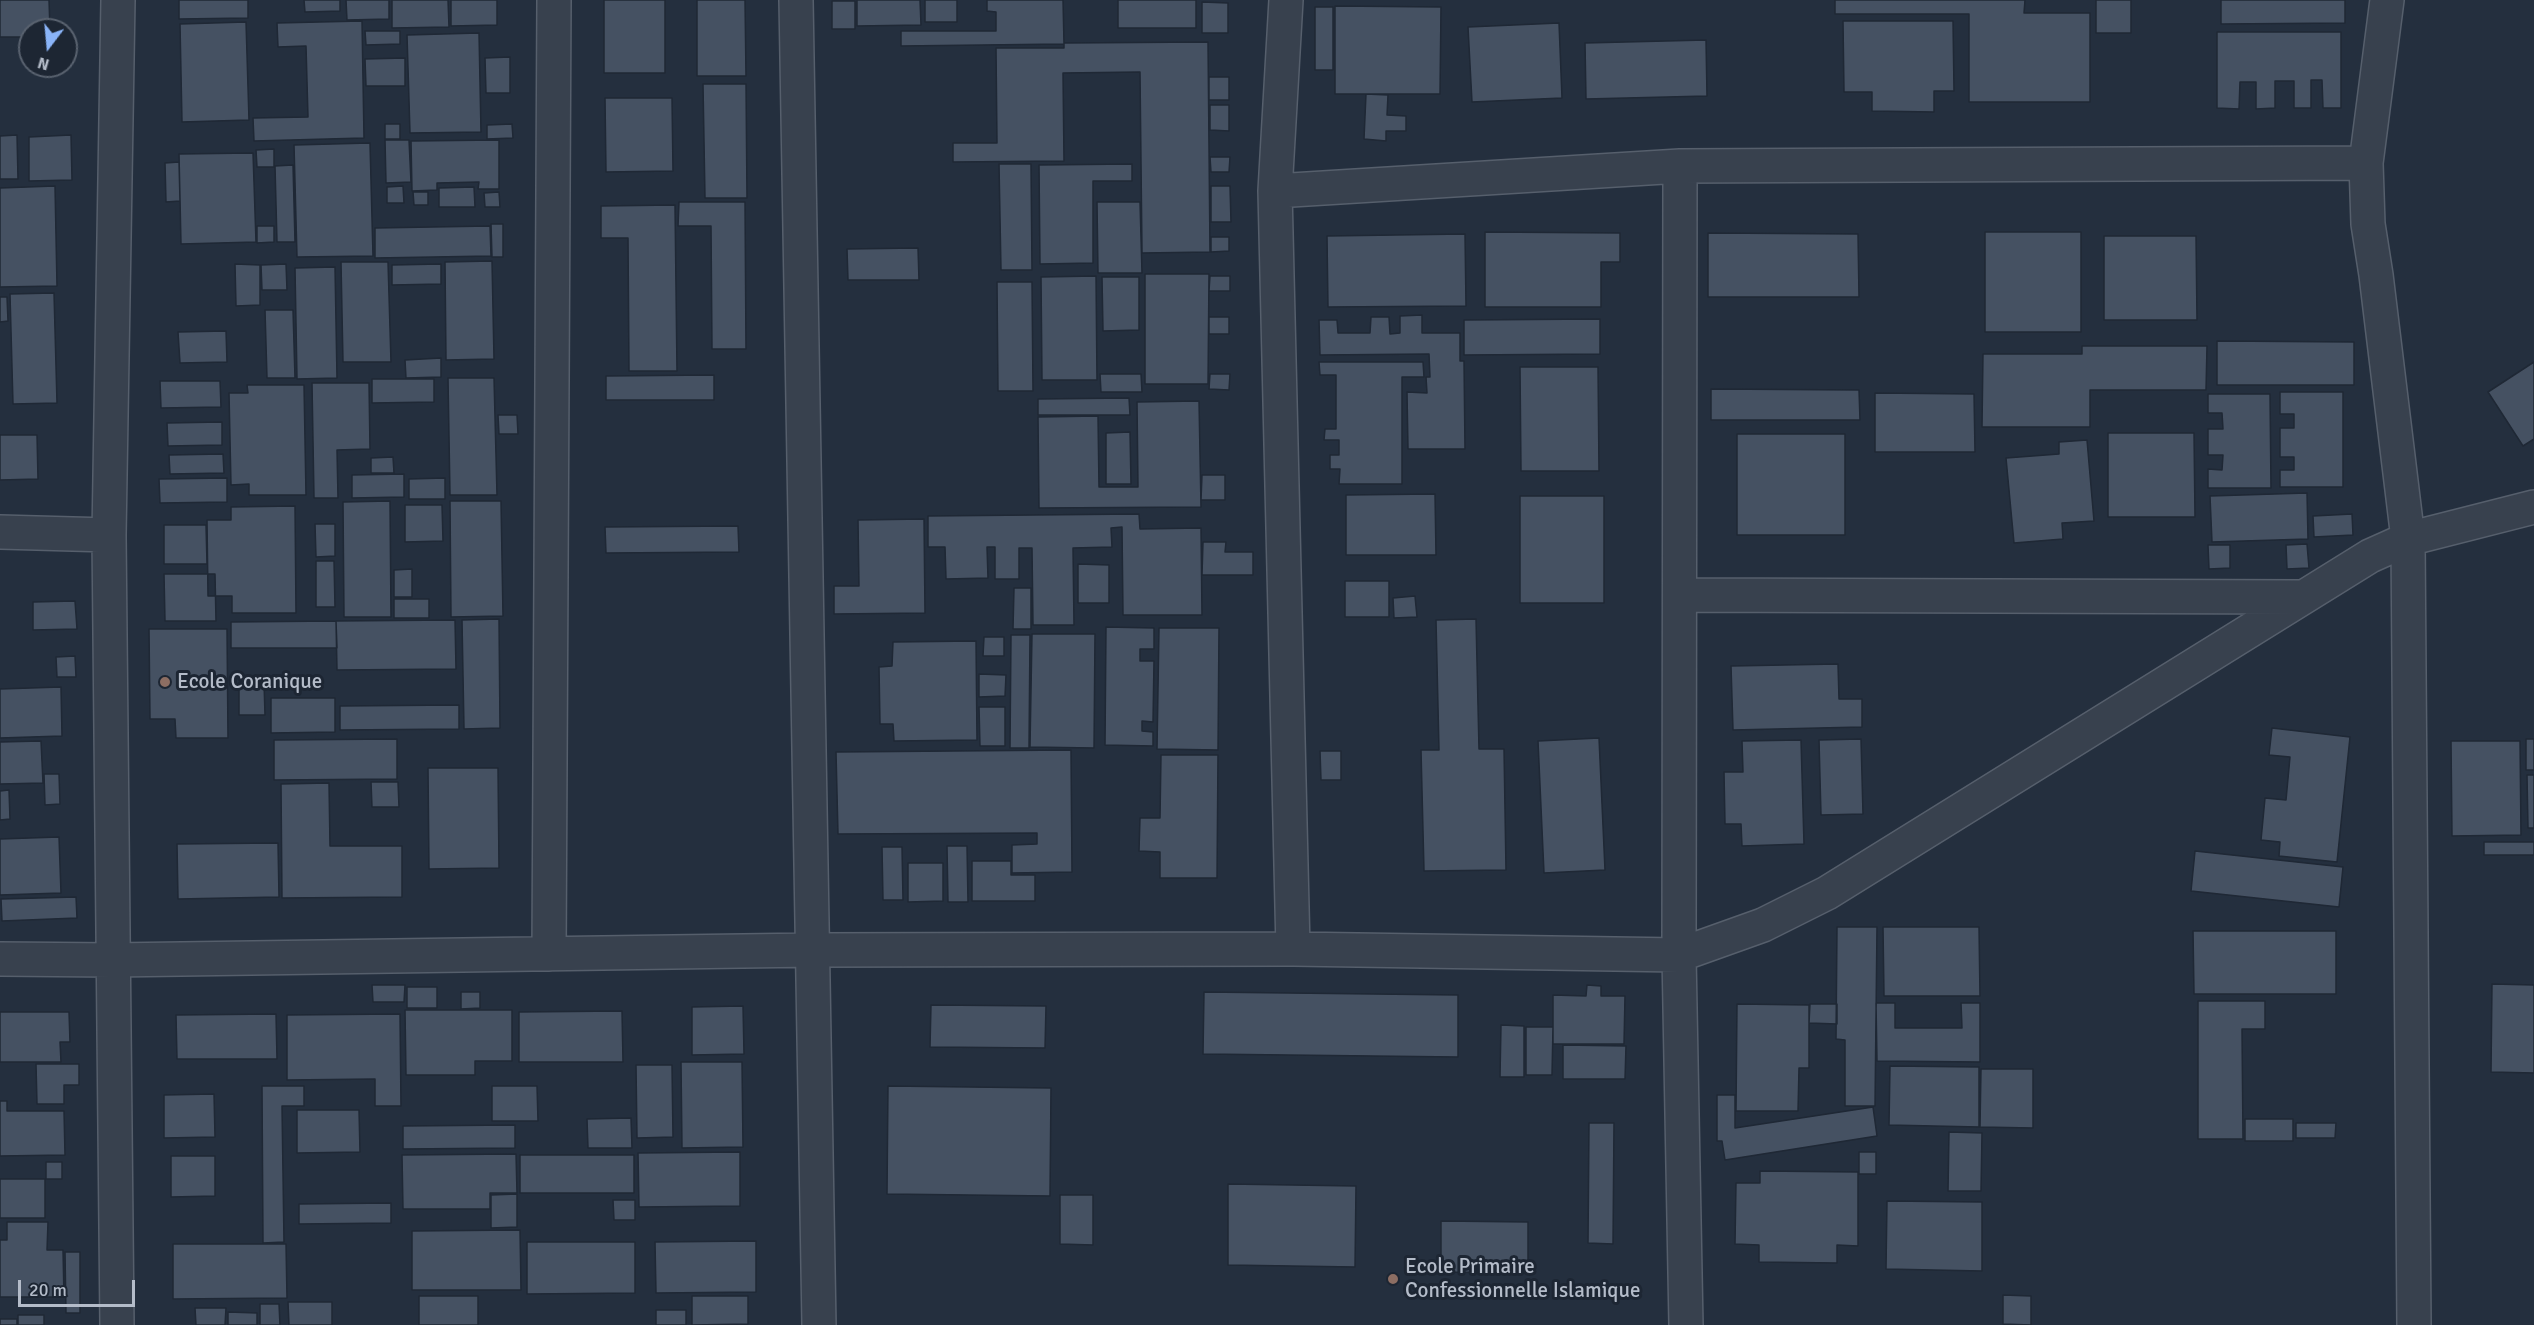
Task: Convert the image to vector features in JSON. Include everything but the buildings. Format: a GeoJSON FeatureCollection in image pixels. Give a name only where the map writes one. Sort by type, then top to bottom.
{"type":"FeatureCollection","features":[{"type":"Feature","properties":{"kind":"street"},"geometry":{"type":"LineString","coordinates":[[117,1325],[109,535],[118,0]]}},
{"type":"Feature","properties":{"kind":"street"},"geometry":{"type":"LineString","coordinates":[[549,954],[554,0]]}},
{"type":"Feature","properties":{"kind":"street"},"geometry":{"type":"LineString","coordinates":[[796,0],[819,1325]]}},
{"type":"Feature","properties":{"kind":"street"},"geometry":{"type":"LineString","coordinates":[[1286,0],[1275,191],[1293,948]]}},
{"type":"Feature","properties":{"kind":"street"},"geometry":{"type":"LineString","coordinates":[[2387,0],[2366,163],[2368,224],[2408,539],[2414,1325]]}},
{"type":"Feature","properties":{"kind":"street"},"geometry":{"type":"LineString","coordinates":[[1275,191],[1680,166],[2366,163]]}},
{"type":"Feature","properties":{"kind":"street"},"geometry":{"type":"LineString","coordinates":[[1680,166],[1679,955],[1686,1325]]}},
{"type":"Feature","properties":{"kind":"street"},"geometry":{"type":"LineString","coordinates":[[0,959],[112,960],[813,950],[1293,948],[1679,955],[1763,925],[1827,893],[2370,555],[2408,539],[2534,507]]}},
{"type":"Feature","properties":{"kind":"street"},"geometry":{"type":"LineString","coordinates":[[0,532],[109,535]]}},
{"type":"Feature","properties":{"kind":"street"},"geometry":{"type":"LineString","coordinates":[[1680,595],[2302,597]]}},
{"type":"Feature","properties":{"kind":"place","name":"Ecole Coranique"},"geometry":{"type":"Point","coordinates":[165,682]}},
{"type":"Feature","properties":{"kind":"place","name":"Ecole Primaire Confessionnelle Islamique"},"geometry":{"type":"Point","coordinates":[1393,1279]}}]}
